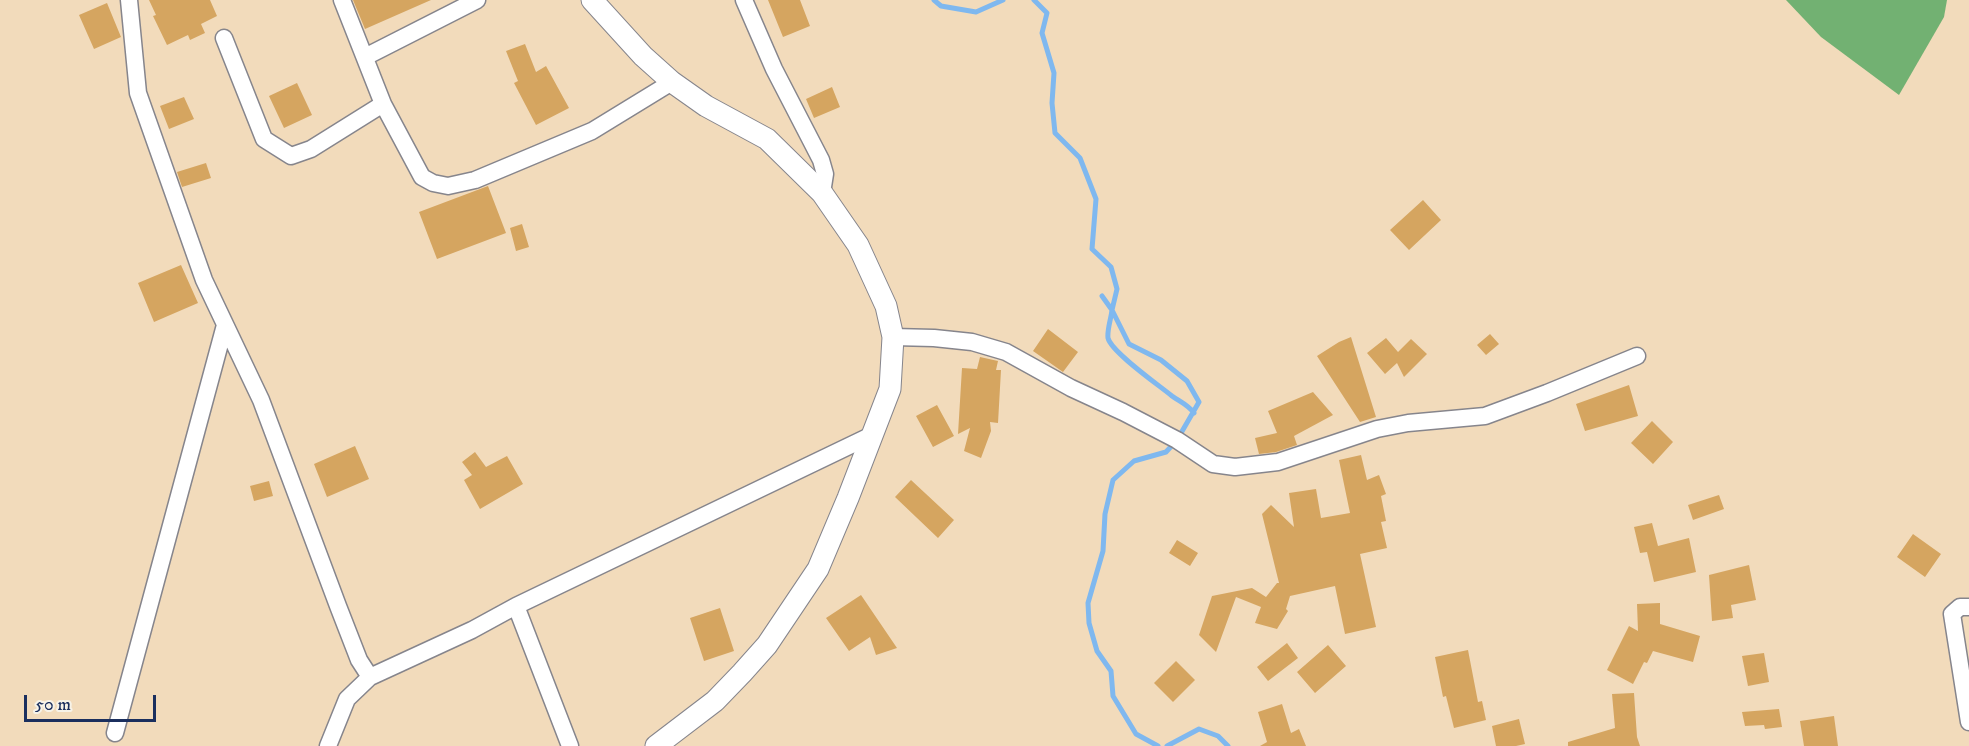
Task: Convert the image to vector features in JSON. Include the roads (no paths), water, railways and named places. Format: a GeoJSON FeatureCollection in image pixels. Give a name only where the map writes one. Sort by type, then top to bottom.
{"type":"FeatureCollection","features":[{"type":"Feature","properties":{"kind":"street"},"geometry":{"type":"LineString","coordinates":[[129,0],[138,93],[204,280],[261,400],[346,627],[359,660],[370,677]]}},
{"type":"Feature","properties":{"kind":"street"},"geometry":{"type":"LineString","coordinates":[[342,0],[383,104],[422,177],[433,183],[448,186],[475,180],[592,131],[672,82]]}},
{"type":"Feature","properties":{"kind":"street"},"geometry":{"type":"LineString","coordinates":[[365,57],[477,0]]}},
{"type":"Feature","properties":{"kind":"street"},"geometry":{"type":"LineString","coordinates":[[592,0],[643,56],[672,82],[706,106],[767,139],[822,193],[858,244],[886,306],[893,337],[890,389],[818,568],[767,645],[715,701],[656,746]]}},
{"type":"Feature","properties":{"kind":"street"},"geometry":{"type":"LineString","coordinates":[[744,0],[774,69],[821,160],[825,174],[822,193]]}},
{"type":"Feature","properties":{"kind":"street"},"geometry":{"type":"LineString","coordinates":[[224,38],[264,139],[291,156],[311,149],[383,104]]}},
{"type":"Feature","properties":{"kind":"street"},"geometry":{"type":"LineString","coordinates":[[115,733],[225,325]]}},
{"type":"Feature","properties":{"kind":"street"},"geometry":{"type":"LineString","coordinates":[[893,337],[972,342],[1006,352],[1071,388],[1177,440],[1213,464],[1235,467],[1278,462],[1387,427],[1485,416],[1637,356]]}},
{"type":"Feature","properties":{"kind":"street"},"geometry":{"type":"LineString","coordinates":[[328,746],[347,699],[370,677],[472,630],[516,606],[872,435]]}},
{"type":"Feature","properties":{"kind":"street"},"geometry":{"type":"LineString","coordinates":[[516,606],[570,746]]}},
{"type":"Feature","properties":{"kind":"street"},"geometry":{"type":"LineString","coordinates":[[1969,607],[1960,607],[1952,614],[1969,722]]}},
{"type":"Feature","properties":{"kind":"waterway"},"geometry":{"type":"LineString","coordinates":[[934,0],[941,6],[976,12],[1003,0]]}},
{"type":"Feature","properties":{"kind":"waterway"},"geometry":{"type":"LineString","coordinates":[[1034,0],[1047,13],[1042,33],[1054,73],[1052,103],[1055,133],[1080,158],[1096,199],[1092,249],[1111,267],[1117,289],[1112,310],[1129,344],[1161,360],[1187,381],[1199,402],[1177,440],[1166,452],[1134,461],[1113,480],[1105,514],[1103,551],[1088,603],[1089,623],[1097,651],[1111,671],[1113,696],[1136,734],[1158,746]]}},
{"type":"Feature","properties":{"kind":"waterway"},"geometry":{"type":"LineString","coordinates":[[1102,296],[1112,310],[1108,335],[1111,344],[1137,368],[1194,413]]}},
{"type":"Feature","properties":{"kind":"waterway"},"geometry":{"type":"LineString","coordinates":[[1167,746],[1199,729],[1218,736],[1228,746]]}}]}
